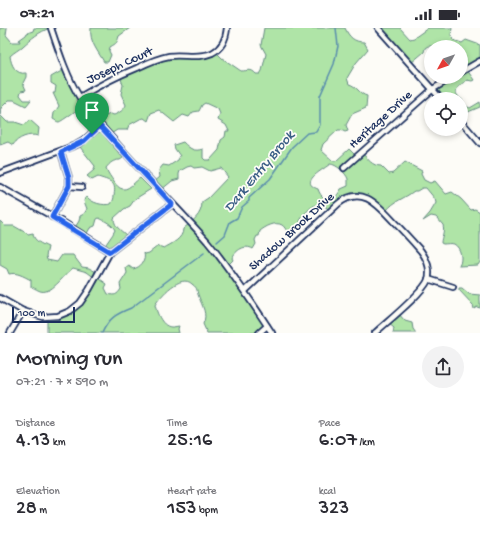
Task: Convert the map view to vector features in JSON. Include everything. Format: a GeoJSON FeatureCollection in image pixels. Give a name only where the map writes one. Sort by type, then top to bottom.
{"type":"FeatureCollection","features":[{"type":"Feature","properties":{"kind":"street"},"geometry":{"type":"LineString","coordinates":[[51,28],[62,62],[80,98],[100,126],[228,267],[272,333]]}},
{"type":"Feature","properties":{"kind":"street","name":"Joseph Court"},"geometry":{"type":"LineString","coordinates":[[80,98],[104,83],[152,61],[170,56],[200,56],[212,53],[224,43],[226,28]]}},
{"type":"Feature","properties":{"kind":"street"},"geometry":{"type":"LineString","coordinates":[[378,28],[435,92]]}},
{"type":"Feature","properties":{"kind":"street"},"geometry":{"type":"LineString","coordinates":[[468,68],[480,61]]}},
{"type":"Feature","properties":{"kind":"street","name":"Heritage Drive"},"geometry":{"type":"LineString","coordinates":[[344,168],[433,89],[441,84]]}},
{"type":"Feature","properties":{"kind":"street"},"geometry":{"type":"LineString","coordinates":[[0,173],[38,158],[61,152],[84,141],[100,126]]}},
{"type":"Feature","properties":{"kind":"street"},"geometry":{"type":"LineString","coordinates":[[468,129],[480,142]]}},
{"type":"Feature","properties":{"kind":"street"},"geometry":{"type":"LineString","coordinates":[[52,217],[69,186],[69,178],[61,152]]}},
{"type":"Feature","properties":{"kind":"street"},"geometry":{"type":"LineString","coordinates":[[69,186],[82,187]]}},
{"type":"Feature","properties":{"kind":"street"},"geometry":{"type":"LineString","coordinates":[[0,187],[110,252]]}},
{"type":"Feature","properties":{"kind":"street","name":"Shadow Brook Drive"},"geometry":{"type":"LineString","coordinates":[[245,291],[338,204],[354,196],[360,196],[378,204],[421,251],[428,264],[428,279]]}},
{"type":"Feature","properties":{"kind":"street"},"geometry":{"type":"LineString","coordinates":[[0,298],[23,311],[43,316],[58,316],[70,311],[80,303],[89,290],[110,252],[172,204]]}},
{"type":"Feature","properties":{"kind":"street"},"geometry":{"type":"LineString","coordinates":[[375,333],[421,291],[428,279],[453,287]]}},
{"type":"Feature","properties":{"kind":"street"},"geometry":{"type":"LineString","coordinates":[[10,333],[23,311]]}},
{"type":"Feature","properties":{"kind":"street"},"geometry":{"type":"LineString","coordinates":[[259,333],[267,326]]}},
{"type":"Feature","properties":{"kind":"green space"},"geometry":{"type":"Polygon","coordinates":[[[0,28],[7,28],[6,35],[12,42],[20,42],[19,40],[27,33],[33,31],[34,28],[50,28],[42,31],[10,56],[15,69],[19,72],[26,73],[23,83],[26,90],[21,91],[20,95],[24,100],[31,100],[26,106],[14,100],[9,100],[1,108],[0,115],[0,28]]]}},
{"type":"Feature","properties":{"kind":"green space"},"geometry":{"type":"Polygon","coordinates":[[[91,28],[130,28],[119,36],[116,43],[110,47],[109,51],[111,55],[108,62],[104,62],[91,38],[91,28]]]}},
{"type":"Feature","properties":{"kind":"green space"},"geometry":{"type":"Polygon","coordinates":[[[264,28],[345,28],[352,38],[357,41],[364,42],[368,49],[356,63],[347,78],[349,84],[367,96],[366,108],[352,114],[346,125],[348,131],[345,132],[338,130],[323,144],[321,150],[333,161],[336,161],[349,149],[357,157],[362,153],[370,162],[381,166],[389,174],[393,173],[405,162],[422,171],[421,174],[424,180],[430,183],[435,181],[446,194],[452,192],[471,210],[475,209],[480,212],[480,262],[478,265],[459,266],[461,257],[458,248],[454,244],[441,243],[444,230],[443,225],[436,217],[431,216],[423,221],[436,203],[435,199],[426,188],[414,191],[393,204],[386,211],[374,200],[364,196],[347,200],[331,213],[320,203],[306,212],[300,221],[301,225],[295,230],[288,232],[279,224],[267,226],[260,231],[259,236],[257,236],[255,240],[256,244],[253,249],[247,247],[238,250],[234,255],[232,258],[233,260],[227,266],[266,325],[259,333],[207,333],[203,324],[205,317],[204,310],[196,289],[187,281],[182,281],[171,287],[161,296],[155,305],[163,323],[169,327],[179,326],[179,333],[47,333],[47,317],[57,317],[80,303],[95,278],[87,272],[73,268],[53,288],[42,291],[31,287],[31,280],[17,274],[9,274],[7,269],[0,265],[0,221],[5,226],[14,226],[28,234],[33,233],[36,240],[48,247],[46,256],[47,260],[57,262],[62,255],[73,255],[82,267],[89,268],[98,273],[97,277],[107,284],[105,288],[108,294],[117,294],[121,289],[120,284],[127,273],[126,268],[129,266],[133,269],[138,267],[144,261],[144,253],[149,253],[158,246],[164,248],[179,238],[183,229],[198,215],[202,207],[202,202],[208,198],[228,177],[221,168],[210,171],[202,167],[194,168],[191,166],[180,171],[179,179],[172,181],[161,190],[154,182],[160,177],[159,170],[163,165],[169,166],[178,160],[180,156],[174,145],[183,142],[192,149],[203,149],[203,158],[205,160],[210,160],[219,150],[221,140],[225,137],[226,131],[229,131],[226,125],[218,120],[220,114],[218,109],[205,103],[199,111],[193,112],[189,117],[183,115],[174,122],[159,110],[151,113],[148,121],[144,118],[140,119],[129,125],[127,130],[117,130],[111,134],[99,119],[110,114],[114,115],[118,113],[123,110],[126,105],[121,94],[123,85],[120,76],[167,57],[198,57],[215,51],[222,58],[241,71],[251,70],[256,74],[260,74],[266,54],[261,45],[264,28]],[[332,164],[314,176],[310,183],[318,189],[325,199],[329,201],[339,193],[341,189],[348,186],[348,179],[345,174],[338,167],[332,164]]]}},
{"type":"Feature","properties":{"kind":"green space"},"geometry":{"type":"Polygon","coordinates":[[[381,28],[400,28],[410,39],[414,38],[428,28],[452,28],[451,35],[453,40],[424,40],[424,52],[411,63],[381,28]]]}},
{"type":"Feature","properties":{"kind":"green space"},"geometry":{"type":"Polygon","coordinates":[[[468,41],[480,45],[480,64],[479,63],[468,69],[468,41]]]}},
{"type":"Feature","properties":{"kind":"green space"},"geometry":{"type":"Polygon","coordinates":[[[65,69],[84,104],[58,122],[53,119],[54,113],[59,106],[53,93],[55,93],[56,86],[51,83],[51,77],[65,69]]]}},
{"type":"Feature","properties":{"kind":"green space"},"geometry":{"type":"Polygon","coordinates":[[[468,71],[474,80],[468,80],[468,71]]]}},
{"type":"Feature","properties":{"kind":"green space"},"geometry":{"type":"Polygon","coordinates":[[[444,84],[462,84],[458,87],[456,92],[437,92],[435,90],[444,84]]]}},
{"type":"Feature","properties":{"kind":"green space"},"geometry":{"type":"Polygon","coordinates":[[[480,102],[480,107],[468,112],[468,107],[470,108],[480,102]]]}},
{"type":"Feature","properties":{"kind":"green space"},"geometry":{"type":"Polygon","coordinates":[[[0,115],[7,122],[15,122],[24,125],[30,120],[39,128],[38,136],[31,135],[24,137],[17,140],[13,145],[8,142],[0,145],[0,115]]]}},
{"type":"Feature","properties":{"kind":"green space"},"geometry":{"type":"Polygon","coordinates":[[[98,132],[101,132],[123,158],[112,162],[106,168],[114,182],[124,189],[140,178],[151,189],[135,199],[130,206],[114,218],[117,227],[129,238],[110,252],[104,248],[115,230],[108,223],[99,218],[97,219],[95,226],[90,228],[85,237],[74,229],[80,216],[84,214],[87,209],[84,201],[85,198],[87,197],[98,204],[105,205],[111,204],[114,199],[115,190],[111,182],[98,177],[92,180],[87,176],[94,170],[95,166],[80,147],[98,132]]]}},
{"type":"Feature","properties":{"kind":"green space"},"geometry":{"type":"Polygon","coordinates":[[[459,288],[462,288],[469,294],[480,295],[480,308],[477,307],[474,309],[473,305],[459,290],[459,288]]]}},
{"type":"Feature","properties":{"kind":"green space"},"geometry":{"type":"Polygon","coordinates":[[[398,313],[405,321],[412,323],[413,329],[416,333],[393,333],[394,328],[388,323],[398,313]]]}},
{"type":"Feature","properties":{"kind":"waterway","name":"Dark Entry Brook"},"geometry":{"type":"LineString","coordinates":[[217,242],[225,235],[230,222],[237,218],[242,207],[249,201],[249,198],[270,179],[292,147],[307,133],[316,132],[320,125],[320,96],[334,64],[338,46],[336,28]]}},
{"type":"Feature","properties":{"kind":"waterway","name":"Dark Entry Brook"},"geometry":{"type":"LineString","coordinates":[[102,333],[107,324],[114,317],[131,308],[204,253]]}},
{"type":"Feature","properties":{"kind":"route"},"geometry":{"type":"LineString","coordinates":[[100,126],[172,204],[110,252],[52,217],[69,186],[69,178],[61,152],[84,141],[92,134],[100,126]]}}]}
